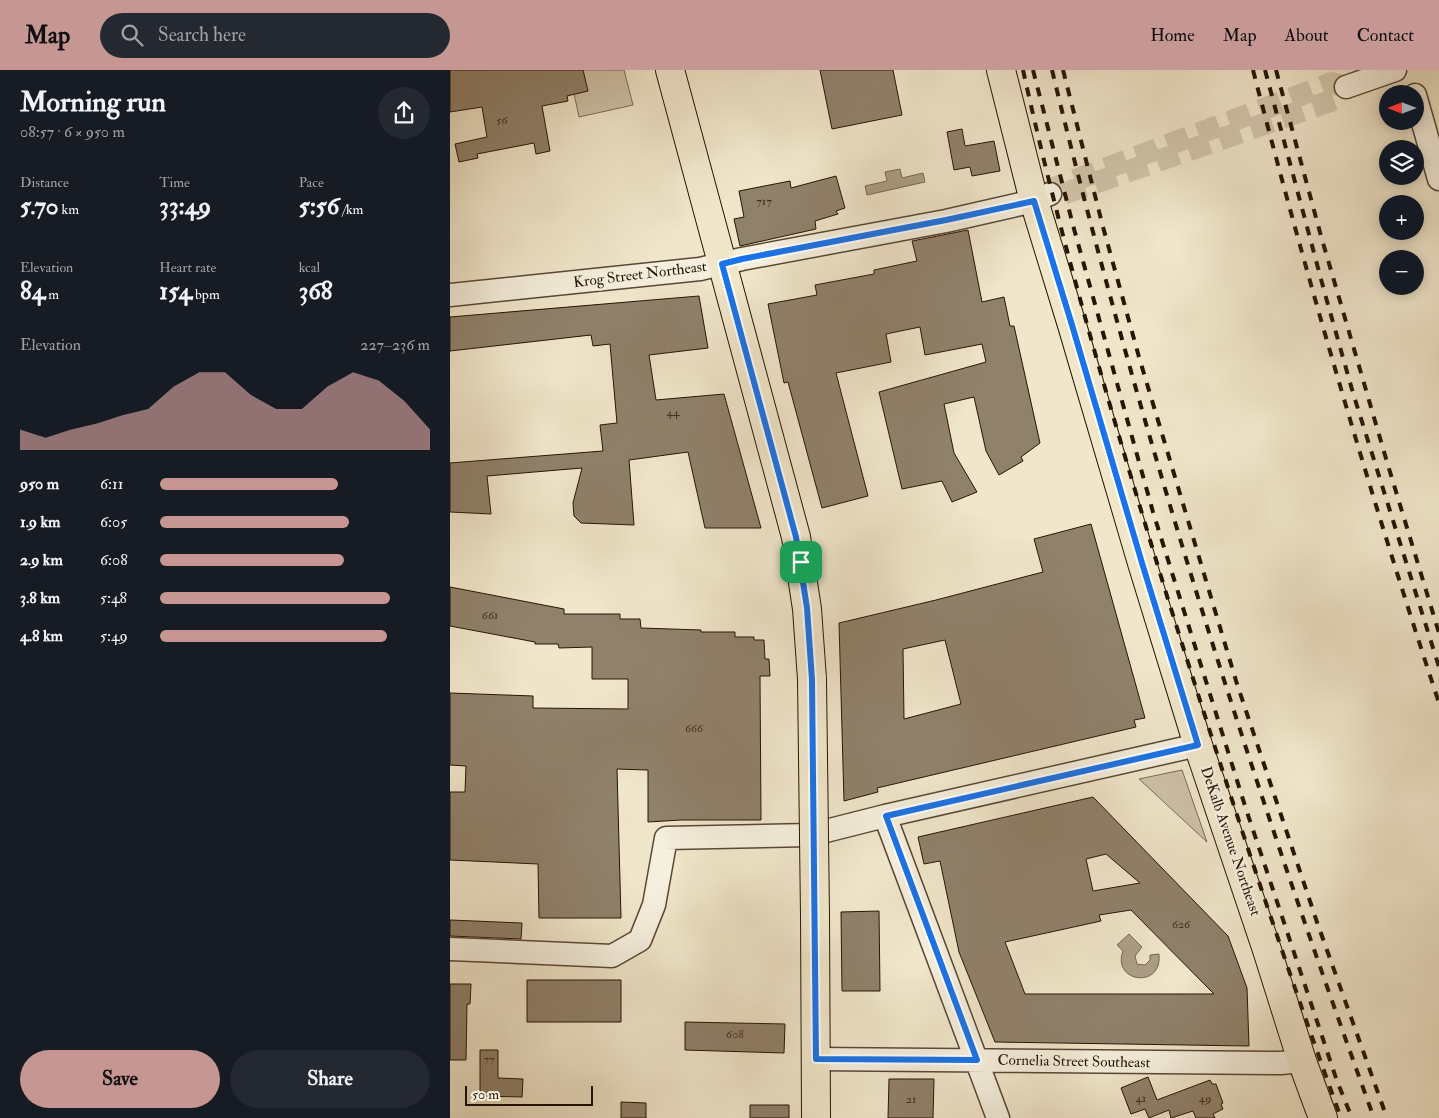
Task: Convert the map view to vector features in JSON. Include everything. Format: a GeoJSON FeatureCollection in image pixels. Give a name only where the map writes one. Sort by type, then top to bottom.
{"type":"FeatureCollection","features":[{"type":"Feature","properties":{"kind":"main road"},"geometry":{"type":"LineString","coordinates":[[670,70],[794,530],[807,608],[812,680],[816,1118]]}},
{"type":"Feature","properties":{"kind":"main road","name":"DeKalb Avenue Northeast"},"geometry":{"type":"LineString","coordinates":[[1001,70],[1042,198],[1072,325],[1142,563],[1198,745],[1322,1118]]}},
{"type":"Feature","properties":{"kind":"street"},"geometry":{"type":"LineString","coordinates":[[1346,87],[1395,70]]}},
{"type":"Feature","properties":{"kind":"street"},"geometry":{"type":"LineString","coordinates":[[1408,70],[1412,85]]}},
{"type":"Feature","properties":{"kind":"street"},"geometry":{"type":"LineString","coordinates":[[1424,126],[1439,179]]}},
{"type":"Feature","properties":{"kind":"street","name":"Krog Street Northeast"},"geometry":{"type":"LineString","coordinates":[[450,295],[700,269],[742,259],[946,220],[1042,198]]}},
{"type":"Feature","properties":{"kind":"street"},"geometry":{"type":"LineString","coordinates":[[450,949],[612,956],[640,940],[654,905],[666,838],[810,835],[1198,745]]}},
{"type":"Feature","properties":{"kind":"street"},"geometry":{"type":"LineString","coordinates":[[886,816],[998,1118]]}},
{"type":"Feature","properties":{"kind":"street","name":"Cornelia Street Southeast"},"geometry":{"type":"LineString","coordinates":[[816,1059],[1273,1063],[1302,1061]]}},
{"type":"Feature","properties":{"kind":"shaded area"},"geometry":{"type":"Polygon","coordinates":[[[569,70],[624,70],[633,105],[579,117],[569,70]]]}},
{"type":"Feature","properties":{"kind":"shaded area"},"geometry":{"type":"Polygon","coordinates":[[[900,169],[902,178],[923,173],[925,182],[867,195],[865,186],[887,181],[885,172],[900,169]]]}},
{"type":"Feature","properties":{"kind":"shaded area"},"geometry":{"type":"Polygon","coordinates":[[[1182,770],[1207,842],[1139,779],[1182,770]]]}},
{"type":"Feature","properties":{"kind":"shaded area"},"geometry":{"type":"Polygon","coordinates":[[[1129,934],[1142,947],[1135,956],[1137,964],[1145,965],[1150,960],[1150,955],[1159,954],[1158,965],[1153,973],[1146,977],[1138,978],[1124,970],[1121,962],[1123,951],[1117,945],[1129,934]]]}},
{"type":"Feature","properties":{"kind":"building"},"geometry":{"type":"Polygon","coordinates":[[[450,70],[583,70],[588,91],[567,96],[568,101],[542,106],[550,151],[536,154],[534,143],[477,154],[478,158],[459,162],[455,144],[487,137],[482,107],[450,112],[450,70]]]}},
{"type":"Feature","properties":{"kind":"building"},"geometry":{"type":"Polygon","coordinates":[[[820,70],[893,70],[902,115],[832,129],[820,70]]]}},
{"type":"Feature","properties":{"kind":"building"},"geometry":{"type":"Polygon","coordinates":[[[962,129],[965,146],[994,141],[1000,171],[972,176],[970,167],[954,170],[947,132],[962,129]]]}},
{"type":"Feature","properties":{"kind":"building"},"geometry":{"type":"Polygon","coordinates":[[[836,176],[845,208],[836,211],[838,214],[815,221],[816,229],[740,246],[734,219],[744,217],[739,191],[790,181],[791,188],[836,176]]]}},
{"type":"Feature","properties":{"kind":"building"},"geometry":{"type":"Polygon","coordinates":[[[968,230],[982,302],[1004,297],[1010,326],[1014,326],[1040,443],[1021,457],[1023,461],[999,475],[986,451],[974,397],[944,404],[954,453],[977,492],[952,502],[942,481],[902,489],[879,392],[986,362],[982,344],[925,355],[920,327],[886,334],[891,362],[836,373],[868,496],[822,508],[788,382],[784,383],[768,304],[817,295],[815,285],[874,274],[874,270],[917,261],[912,241],[968,230]]]}},
{"type":"Feature","properties":{"kind":"building"},"geometry":{"type":"Polygon","coordinates":[[[699,296],[708,348],[649,355],[656,400],[724,394],[761,528],[705,528],[688,452],[629,460],[634,525],[581,523],[574,516],[573,503],[582,468],[487,476],[491,514],[450,512],[450,463],[603,451],[600,425],[617,423],[610,344],[593,346],[591,335],[450,351],[450,317],[699,296]]]}},
{"type":"Feature","properties":{"kind":"building"},"geometry":{"type":"Polygon","coordinates":[[[1091,524],[1145,718],[1134,720],[1136,727],[877,788],[878,792],[844,801],[839,623],[1043,572],[1034,539],[1091,524]],[[945,640],[903,649],[904,719],[961,704],[945,640]]]}},
{"type":"Feature","properties":{"kind":"building"},"geometry":{"type":"Polygon","coordinates":[[[450,587],[564,609],[564,614],[620,614],[620,619],[640,619],[641,628],[735,632],[735,637],[754,637],[754,640],[764,640],[765,659],[769,659],[770,676],[760,676],[761,820],[648,822],[648,770],[617,769],[621,918],[539,918],[538,864],[450,860],[450,792],[465,792],[466,766],[450,765],[450,693],[533,696],[533,708],[628,709],[628,679],[592,679],[592,647],[559,648],[558,644],[535,644],[535,642],[450,626],[450,587]]]}},
{"type":"Feature","properties":{"kind":"building"},"geometry":{"type":"Polygon","coordinates":[[[1093,797],[1228,936],[1247,988],[1249,1046],[995,1042],[959,952],[940,861],[924,864],[918,837],[1093,797]],[[1106,854],[1086,859],[1093,891],[1140,883],[1106,854]],[[1131,910],[1099,915],[1101,921],[1005,942],[1025,994],[1214,994],[1131,910]]]}},
{"type":"Feature","properties":{"kind":"building"},"geometry":{"type":"Polygon","coordinates":[[[879,911],[880,991],[842,991],[841,912],[879,911]]]}},
{"type":"Feature","properties":{"kind":"building"},"geometry":{"type":"Polygon","coordinates":[[[450,920],[522,923],[521,939],[450,936],[450,920]]]}},
{"type":"Feature","properties":{"kind":"building"},"geometry":{"type":"Polygon","coordinates":[[[527,980],[621,980],[621,1022],[527,1022],[527,980]]]}},
{"type":"Feature","properties":{"kind":"building"},"geometry":{"type":"Polygon","coordinates":[[[450,984],[471,984],[470,1004],[467,1004],[466,1060],[450,1060],[450,984]]]}},
{"type":"Feature","properties":{"kind":"building"},"geometry":{"type":"Polygon","coordinates":[[[685,1022],[785,1024],[784,1053],[685,1050],[685,1022]]]}},
{"type":"Feature","properties":{"kind":"building"},"geometry":{"type":"Polygon","coordinates":[[[480,1050],[498,1050],[498,1078],[523,1079],[522,1097],[480,1096],[480,1050]]]}},
{"type":"Feature","properties":{"kind":"building"},"geometry":{"type":"Polygon","coordinates":[[[1148,1077],[1157,1100],[1210,1080],[1212,1084],[1216,1084],[1223,1103],[1221,1104],[1223,1109],[1213,1114],[1215,1118],[1196,1118],[1193,1111],[1171,1118],[1169,1110],[1149,1118],[1145,1109],[1131,1114],[1121,1088],[1148,1077]]]}},
{"type":"Feature","properties":{"kind":"building"},"geometry":{"type":"Polygon","coordinates":[[[889,1079],[934,1079],[933,1118],[888,1118],[889,1079]]]}},
{"type":"Feature","properties":{"kind":"building"},"geometry":{"type":"Polygon","coordinates":[[[621,1102],[646,1103],[646,1118],[621,1118],[621,1102]]]}},
{"type":"Feature","properties":{"kind":"building"},"geometry":{"type":"Polygon","coordinates":[[[750,1105],[789,1105],[789,1118],[750,1118],[750,1105]]]}},
{"type":"Feature","properties":{"kind":"tunnel"},"geometry":{"type":"LineString","coordinates":[[1332,83],[1346,87],[1339,98],[1057,196],[1050,194],[1054,188],[1332,83]]}},
{"type":"Feature","properties":{"kind":"railway"},"geometry":{"type":"LineString","coordinates":[[1023,70],[1054,202],[1108,400],[1167,596],[1251,858],[1341,1118]]}},
{"type":"Feature","properties":{"kind":"railway"},"geometry":{"type":"LineString","coordinates":[[1033,70],[1074,229],[1153,512],[1245,806],[1337,1081],[1352,1118]]}},
{"type":"Feature","properties":{"kind":"railway"},"geometry":{"type":"LineString","coordinates":[[1052,70],[1121,336],[1198,598],[1283,859],[1374,1118]]}},
{"type":"Feature","properties":{"kind":"railway"},"geometry":{"type":"LineString","coordinates":[[1063,70],[1103,227],[1139,357],[1237,684],[1318,925],[1387,1118]]}},
{"type":"Feature","properties":{"kind":"railway"},"geometry":{"type":"LineString","coordinates":[[1253,70],[1341,388],[1439,703]]}},
{"type":"Feature","properties":{"kind":"railway"},"geometry":{"type":"LineString","coordinates":[[1265,70],[1353,393],[1439,667]]}},
{"type":"Feature","properties":{"kind":"railway"},"geometry":{"type":"LineString","coordinates":[[1276,70],[1321,236],[1439,633]]}},
{"type":"Feature","properties":{"kind":"route"},"geometry":{"type":"LineString","coordinates":[[1034,201],[1198,745],[886,816],[977,1060],[816,1059],[812,680],[807,608],[801,562],[759,397],[722,264],[1034,201]]}}]}
